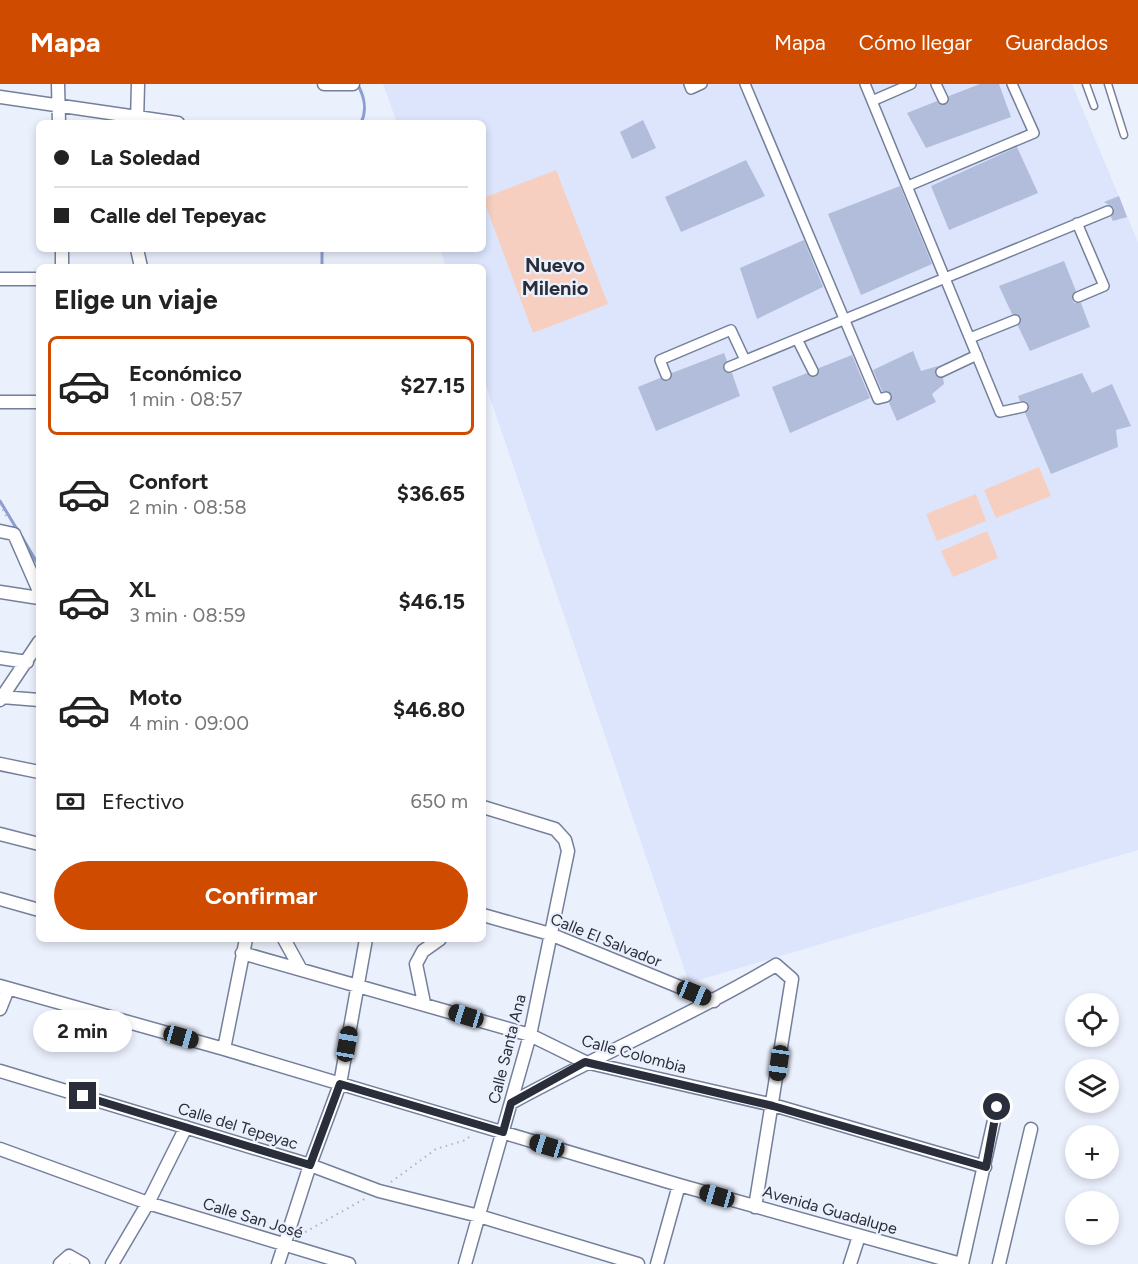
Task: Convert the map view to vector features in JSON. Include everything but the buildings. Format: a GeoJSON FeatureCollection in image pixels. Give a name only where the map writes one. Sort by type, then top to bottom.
{"type":"FeatureCollection","features":[{"type":"Feature","properties":{"kind":"street"},"geometry":{"type":"LineString","coordinates":[[58,84],[59,120]]}},
{"type":"Feature","properties":{"kind":"street"},"geometry":{"type":"LineString","coordinates":[[0,97],[137,120],[138,84]]}},
{"type":"Feature","properties":{"kind":"street"},"geometry":{"type":"LineString","coordinates":[[324,84],[352,84]]}},
{"type":"Feature","properties":{"kind":"street"},"geometry":{"type":"LineString","coordinates":[[689,84],[691,89],[702,84]]}},
{"type":"Feature","properties":{"kind":"street"},"geometry":{"type":"LineString","coordinates":[[745,84],[878,399],[886,397]]}},
{"type":"Feature","properties":{"kind":"street"},"geometry":{"type":"LineString","coordinates":[[865,84],[1000,412],[1023,407]]}},
{"type":"Feature","properties":{"kind":"street"},"geometry":{"type":"LineString","coordinates":[[872,101],[911,84]]}},
{"type":"Feature","properties":{"kind":"street"},"geometry":{"type":"LineString","coordinates":[[936,84],[944,99]]}},
{"type":"Feature","properties":{"kind":"street"},"geometry":{"type":"LineString","coordinates":[[908,186],[1034,133],[1012,84]]}},
{"type":"Feature","properties":{"kind":"street"},"geometry":{"type":"LineString","coordinates":[[59,106],[67,120]]}},
{"type":"Feature","properties":{"kind":"street"},"geometry":{"type":"LineString","coordinates":[[729,367],[1108,211]]}},
{"type":"Feature","properties":{"kind":"street"},"geometry":{"type":"LineString","coordinates":[[1077,224],[1104,286],[1078,297]]}},
{"type":"Feature","properties":{"kind":"street"},"geometry":{"type":"LineString","coordinates":[[0,279],[36,279]]}},
{"type":"Feature","properties":{"kind":"street"},"geometry":{"type":"LineString","coordinates":[[970,338],[1015,320]]}},
{"type":"Feature","properties":{"kind":"street"},"geometry":{"type":"LineString","coordinates":[[666,375],[660,360],[731,330],[745,360]]}},
{"type":"Feature","properties":{"kind":"street"},"geometry":{"type":"LineString","coordinates":[[798,339],[813,371]]}},
{"type":"Feature","properties":{"kind":"street"},"geometry":{"type":"LineString","coordinates":[[941,372],[977,355]]}},
{"type":"Feature","properties":{"kind":"street"},"geometry":{"type":"LineString","coordinates":[[0,402],[36,402]]}},
{"type":"Feature","properties":{"kind":"street"},"geometry":{"type":"LineString","coordinates":[[0,531],[14,534],[36,584]]}},
{"type":"Feature","properties":{"kind":"street"},"geometry":{"type":"LineString","coordinates":[[0,592],[36,598]]}},
{"type":"Feature","properties":{"kind":"street"},"geometry":{"type":"LineString","coordinates":[[1,698],[36,647]]}},
{"type":"Feature","properties":{"kind":"street"},"geometry":{"type":"LineString","coordinates":[[0,658],[27,662]]}},
{"type":"Feature","properties":{"kind":"street"},"geometry":{"type":"LineString","coordinates":[[1,698],[36,700]]}},
{"type":"Feature","properties":{"kind":"street"},"geometry":{"type":"LineString","coordinates":[[0,764],[36,771]]}},
{"type":"Feature","properties":{"kind":"street","name":"Calle Santa Ana"},"geometry":{"type":"LineString","coordinates":[[465,1264],[530,1035],[568,851],[565,840],[555,829],[486,808]]}},
{"type":"Feature","properties":{"kind":"street"},"geometry":{"type":"LineString","coordinates":[[0,834],[36,843]]}},
{"type":"Feature","properties":{"kind":"street"},"geometry":{"type":"LineString","coordinates":[[0,899],[36,909]]}},
{"type":"Feature","properties":{"kind":"street","name":"Calle El Salvador"},"geometry":{"type":"LineString","coordinates":[[486,916],[550,934],[714,1001]]}},
{"type":"Feature","properties":{"kind":"street"},"geometry":{"type":"LineString","coordinates":[[224,1049],[245,942]]}},
{"type":"Feature","properties":{"kind":"street"},"geometry":{"type":"LineString","coordinates":[[286,942],[300,968]]}},
{"type":"Feature","properties":{"kind":"street"},"geometry":{"type":"LineString","coordinates":[[278,1264],[310,1165],[340,1084],[365,942]]}},
{"type":"Feature","properties":{"kind":"street"},"geometry":{"type":"LineString","coordinates":[[424,1003],[416,964],[423,951],[436,942]]}},
{"type":"Feature","properties":{"kind":"street","name":"Calle Colombia"},"geometry":{"type":"LineString","coordinates":[[242,953],[358,984],[530,1035],[585,1062],[773,1106],[986,1167]]}},
{"type":"Feature","properties":{"kind":"street"},"geometry":{"type":"LineString","coordinates":[[511,1103],[585,1062],[714,1001],[776,965],[792,979],[755,1207]]}},
{"type":"Feature","properties":{"kind":"street"},"geometry":{"type":"LineString","coordinates":[[0,1009],[4,988]]}},
{"type":"Feature","properties":{"kind":"street","name":"Avenida Guadalupe"},"geometry":{"type":"LineString","coordinates":[[4,988],[224,1049],[755,1207],[962,1264]]}},
{"type":"Feature","properties":{"kind":"street","name":"Calle del Tepeyac"},"geometry":{"type":"LineString","coordinates":[[0,1071],[310,1165],[379,1191],[479,1216],[638,1264]]}},
{"type":"Feature","properties":{"kind":"street"},"geometry":{"type":"LineString","coordinates":[[962,1264],[986,1167],[997,1107]]}},
{"type":"Feature","properties":{"kind":"street"},"geometry":{"type":"LineString","coordinates":[[112,1264],[148,1203],[186,1127]]}},
{"type":"Feature","properties":{"kind":"street"},"geometry":{"type":"LineString","coordinates":[[999,1264],[1031,1129]]}},
{"type":"Feature","properties":{"kind":"street","name":"Calle San José"},"geometry":{"type":"LineString","coordinates":[[0,1149],[148,1203],[348,1264]]}},
{"type":"Feature","properties":{"kind":"street"},"geometry":{"type":"LineString","coordinates":[[657,1264],[679,1185]]}},
{"type":"Feature","properties":{"kind":"street"},"geometry":{"type":"LineString","coordinates":[[850,1264],[860,1236]]}},
{"type":"Feature","properties":{"kind":"street"},"geometry":{"type":"LineString","coordinates":[[60,1264],[69,1256],[83,1264]]}},
{"type":"Feature","properties":{"kind":"lane"},"geometry":{"type":"LineString","coordinates":[[1086,84],[1094,106]]}},
{"type":"Feature","properties":{"kind":"lane"},"geometry":{"type":"LineString","coordinates":[[1108,84],[1124,135]]}},
{"type":"Feature","properties":{"kind":"path"},"geometry":{"type":"LineString","coordinates":[[0,504],[14,534]]}},
{"type":"Feature","properties":{"kind":"shaded area"},"geometry":{"type":"Polygon","coordinates":[[[383,84],[1072,84],[1138,242],[1138,850],[689,983],[486,386],[486,264],[445,264],[441,252],[486,252],[486,120],[396,120],[383,84]]]}},
{"type":"Feature","properties":{"kind":"shaded area"},"geometry":{"type":"Polygon","coordinates":[[[556,170],[608,304],[533,333],[486,206],[486,197],[556,170]]]}},
{"type":"Feature","properties":{"kind":"shaded area"},"geometry":{"type":"Polygon","coordinates":[[[1039,467],[1051,496],[996,518],[984,490],[1039,467]]]}},
{"type":"Feature","properties":{"kind":"shaded area"},"geometry":{"type":"Polygon","coordinates":[[[976,494],[986,521],[937,541],[926,514],[976,494]]]}},
{"type":"Feature","properties":{"kind":"shaded area"},"geometry":{"type":"Polygon","coordinates":[[[987,531],[998,558],[953,577],[941,551],[987,531]]]}},
{"type":"Feature","properties":{"kind":"waterway"},"geometry":{"type":"LineString","coordinates":[[359,87],[365,105],[362,120]]}},
{"type":"Feature","properties":{"kind":"waterway"},"geometry":{"type":"LineString","coordinates":[[322,252],[322,264]]}},
{"type":"Feature","properties":{"kind":"waterway"},"geometry":{"type":"LineString","coordinates":[[0,501],[18,531]]}},
{"type":"Feature","properties":{"kind":"waterway"},"geometry":{"type":"LineString","coordinates":[[22,537],[36,561]]}},
{"type":"Feature","properties":{"kind":"district","name":"Nuevo Milenio"},"geometry":{"type":"Point","coordinates":[555,276]}},
{"type":"Feature","properties":{"kind":"route"},"geometry":{"type":"LineString","coordinates":[[83,1096],[310,1165],[340,1084],[503,1132],[511,1103],[585,1062],[773,1106],[986,1167],[997,1107]]}}]}
